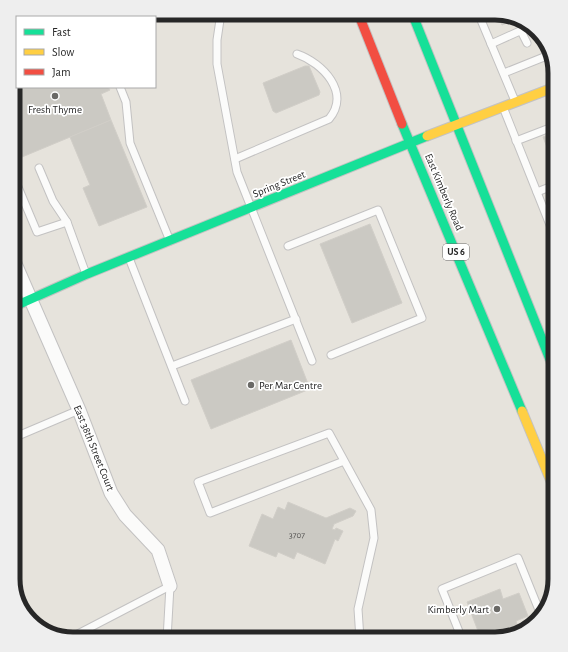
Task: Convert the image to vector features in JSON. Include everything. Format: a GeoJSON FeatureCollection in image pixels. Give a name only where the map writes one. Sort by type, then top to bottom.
{"type":"FeatureCollection","features":[{"type":"Feature","properties":{"kind":"main road","name":"East Kimberly Road"},"geometry":{"type":"LineString","coordinates":[[361,20],[548,474]]}},
{"type":"Feature","properties":{"kind":"main road"},"geometry":{"type":"LineString","coordinates":[[415,20],[548,355]]}},
{"type":"Feature","properties":{"kind":"main road","name":"Spring Street"},"geometry":{"type":"LineString","coordinates":[[20,304],[87,274],[411,144],[455,124],[548,90]]}},
{"type":"Feature","properties":{"kind":"street","name":"East 38th Street Court"},"geometry":{"type":"LineString","coordinates":[[20,276],[79,410],[111,494],[125,515],[158,550],[170,586]]}},
{"type":"Feature","properties":{"kind":"lane"},"geometry":{"type":"LineString","coordinates":[[220,20],[217,40],[217,64],[237,172],[253,207],[312,361]]}},
{"type":"Feature","properties":{"kind":"lane"},"geometry":{"type":"LineString","coordinates":[[481,20],[515,102]]}},
{"type":"Feature","properties":{"kind":"lane"},"geometry":{"type":"LineString","coordinates":[[491,44],[525,29]]}},
{"type":"Feature","properties":{"kind":"lane"},"geometry":{"type":"LineString","coordinates":[[521,31],[527,43]]}},
{"type":"Feature","properties":{"kind":"lane"},"geometry":{"type":"LineString","coordinates":[[235,159],[329,120],[336,111],[338,100],[336,88],[329,76],[310,59],[297,54]]}},
{"type":"Feature","properties":{"kind":"lane"},"geometry":{"type":"LineString","coordinates":[[504,74],[534,59],[545,56]]}},
{"type":"Feature","properties":{"kind":"lane"},"geometry":{"type":"LineString","coordinates":[[120,88],[126,102],[130,143],[170,241]]}},
{"type":"Feature","properties":{"kind":"lane"},"geometry":{"type":"LineString","coordinates":[[502,106],[548,220]]}},
{"type":"Feature","properties":{"kind":"lane"},"geometry":{"type":"LineString","coordinates":[[516,141],[548,129]]}},
{"type":"Feature","properties":{"kind":"lane"},"geometry":{"type":"LineString","coordinates":[[39,168],[53,202],[67,222],[87,274]]}},
{"type":"Feature","properties":{"kind":"lane"},"geometry":{"type":"LineString","coordinates":[[537,192],[548,188]]}},
{"type":"Feature","properties":{"kind":"lane"},"geometry":{"type":"LineString","coordinates":[[20,192],[37,232],[67,222]]}},
{"type":"Feature","properties":{"kind":"lane"},"geometry":{"type":"LineString","coordinates":[[288,246],[378,210],[422,318],[331,355]]}},
{"type":"Feature","properties":{"kind":"lane"},"geometry":{"type":"LineString","coordinates":[[129,258],[185,401]]}},
{"type":"Feature","properties":{"kind":"lane"},"geometry":{"type":"LineString","coordinates":[[172,366],[296,319]]}},
{"type":"Feature","properties":{"kind":"lane"},"geometry":{"type":"LineString","coordinates":[[20,435],[79,410]]}},
{"type":"Feature","properties":{"kind":"lane"},"geometry":{"type":"LineString","coordinates":[[344,461],[210,513],[198,482],[329,433],[371,510],[374,538],[358,610],[360,632]]}},
{"type":"Feature","properties":{"kind":"lane"},"geometry":{"type":"LineString","coordinates":[[459,632],[442,589],[518,558],[539,609]]}},
{"type":"Feature","properties":{"kind":"lane"},"geometry":{"type":"LineString","coordinates":[[82,632],[170,586]]}},
{"type":"Feature","properties":{"kind":"lane"},"geometry":{"type":"LineString","coordinates":[[167,632],[170,586]]}},
{"type":"Feature","properties":{"kind":"building"},"geometry":{"type":"Polygon","coordinates":[[[500,20],[509,22],[502,25],[500,20]]]}},
{"type":"Feature","properties":{"kind":"building"},"geometry":{"type":"Polygon","coordinates":[[[305,66],[309,66],[320,92],[319,95],[276,113],[273,111],[263,83],[305,66]]]}},
{"type":"Feature","properties":{"kind":"building"},"geometry":{"type":"Polygon","coordinates":[[[20,88],[109,88],[110,90],[101,94],[111,120],[22,157],[20,152],[20,88]]]}},
{"type":"Feature","properties":{"kind":"building"},"geometry":{"type":"Polygon","coordinates":[[[111,120],[147,207],[99,226],[83,188],[90,185],[70,137],[111,120]]]}},
{"type":"Feature","properties":{"kind":"building"},"geometry":{"type":"Polygon","coordinates":[[[548,135],[548,150],[543,137],[548,135]]]}},
{"type":"Feature","properties":{"kind":"building"},"geometry":{"type":"Polygon","coordinates":[[[370,224],[402,303],[352,323],[320,244],[370,224]]]}},
{"type":"Feature","properties":{"kind":"building","name":"Per Mar Centre"},"geometry":{"type":"Polygon","coordinates":[[[291,340],[310,389],[211,429],[191,380],[291,340]]]}},
{"type":"Feature","properties":{"kind":"building"},"geometry":{"type":"Polygon","coordinates":[[[288,502],[326,518],[350,508],[356,511],[353,516],[334,524],[332,529],[335,530],[336,528],[343,531],[338,541],[335,539],[325,564],[297,552],[294,559],[278,552],[276,557],[249,546],[262,514],[273,519],[278,507],[285,510],[288,502]]]}},
{"type":"Feature","properties":{"kind":"building","name":"Kimberly Mart"},"geometry":{"type":"Polygon","coordinates":[[[500,589],[503,599],[519,593],[528,616],[516,621],[518,627],[512,629],[502,632],[478,632],[467,602],[500,589]]]}},
{"type":"Feature","properties":{"kind":"traffic: fast"},"geometry":{"type":"LineString","coordinates":[[415,20],[548,354]]}},
{"type":"Feature","properties":{"kind":"traffic: fast"},"geometry":{"type":"LineString","coordinates":[[402,124],[522,411]]}},
{"type":"Feature","properties":{"kind":"traffic: fast"},"geometry":{"type":"LineString","coordinates":[[20,304],[87,274],[427,136]]}},
{"type":"Feature","properties":{"kind":"traffic: slow"},"geometry":{"type":"LineString","coordinates":[[427,136],[548,90]]}},
{"type":"Feature","properties":{"kind":"traffic: slow"},"geometry":{"type":"LineString","coordinates":[[522,411],[548,474]]}},
{"type":"Feature","properties":{"kind":"traffic: jam"},"geometry":{"type":"LineString","coordinates":[[361,20],[402,124]]}},
{"type":"Feature","properties":{"kind":"place","name":"Fresh Thyme"},"geometry":{"type":"Point","coordinates":[55,96]}},
{"type":"Feature","properties":{"kind":"place","name":"Per Mar Centre"},"geometry":{"type":"Point","coordinates":[251,385]}},
{"type":"Feature","properties":{"kind":"place","name":"Kimberly Mart"},"geometry":{"type":"Point","coordinates":[497,609]}}]}
